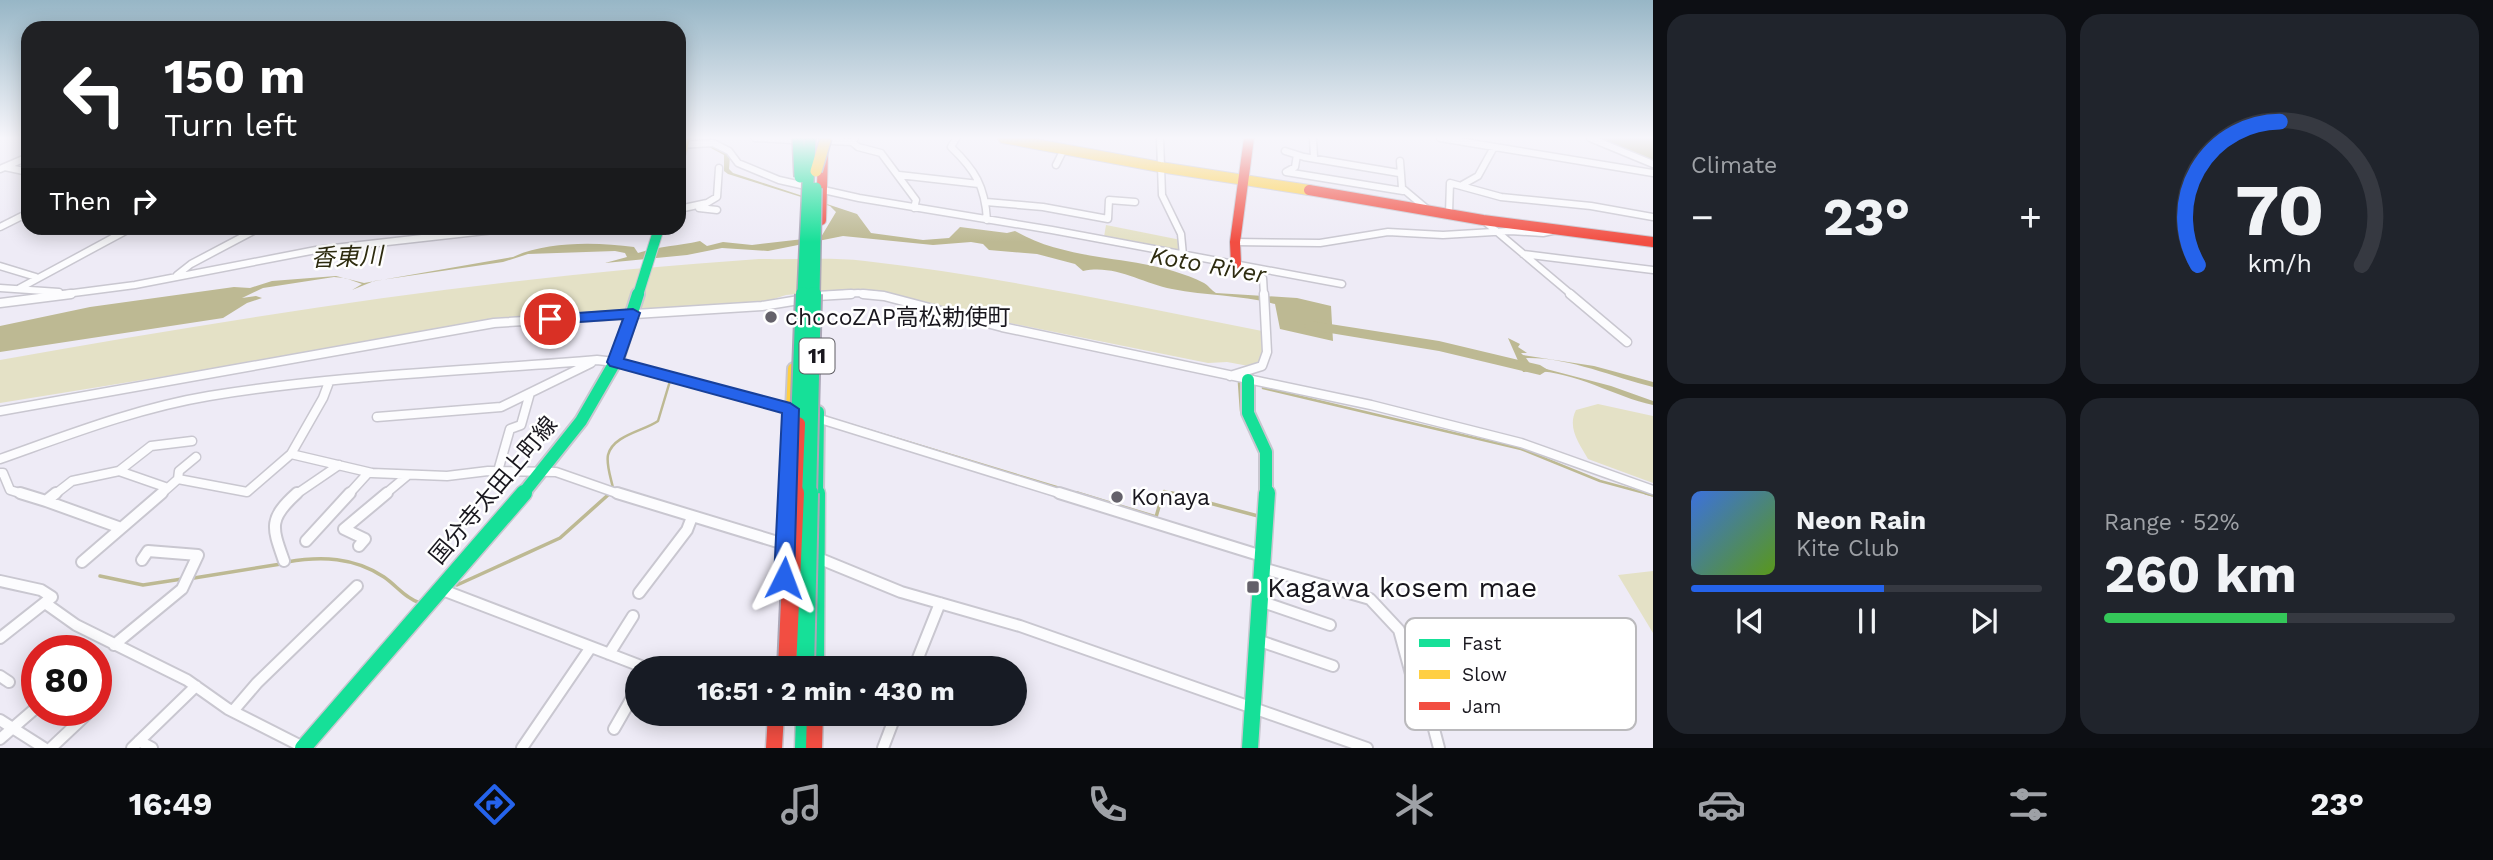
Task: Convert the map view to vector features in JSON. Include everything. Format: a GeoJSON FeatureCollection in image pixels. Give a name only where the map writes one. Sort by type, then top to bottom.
{"type":"FeatureCollection","features":[{"type":"Feature","properties":{"kind":"main road"},"geometry":{"type":"LineString","coordinates":[[788,656],[805,220],[800,203],[800,173]]}},
{"type":"Feature","properties":{"kind":"main road","name":"11"},"geometry":{"type":"LineString","coordinates":[[779,656],[803,188],[808,173]]}},
{"type":"Feature","properties":{"kind":"main road"},"geometry":{"type":"LineString","coordinates":[[806,656],[810,173]]}},
{"type":"Feature","properties":{"kind":"main road","name":"11"},"geometry":{"type":"LineString","coordinates":[[816,656],[817,295],[823,173]]}},
{"type":"Feature","properties":{"kind":"main road"},"geometry":{"type":"LineString","coordinates":[[1198,173],[1483,220],[1651,241]]}},
{"type":"Feature","properties":{"kind":"main road"},"geometry":{"type":"LineString","coordinates":[[1236,264],[1235,242],[1244,173]]}},
{"type":"Feature","properties":{"kind":"main road","name":"国分寺太田上町線"},"geometry":{"type":"LineString","coordinates":[[303,748],[543,471],[582,421],[615,362],[657,235]]}},
{"type":"Feature","properties":{"kind":"main road"},"geometry":{"type":"LineString","coordinates":[[1248,380],[1248,413],[1268,461],[1250,748]]}},
{"type":"Feature","properties":{"kind":"main road"},"geometry":{"type":"LineString","coordinates":[[774,748],[775,726]]}},
{"type":"Feature","properties":{"kind":"main road"},"geometry":{"type":"LineString","coordinates":[[784,748],[785,726]]}},
{"type":"Feature","properties":{"kind":"main road"},"geometry":{"type":"LineString","coordinates":[[808,726],[814,747]]}},
{"type":"Feature","properties":{"kind":"main road"},"geometry":{"type":"LineString","coordinates":[[814,747],[815,726]]}},
{"type":"Feature","properties":{"kind":"street"},"geometry":{"type":"LineString","coordinates":[[686,208],[707,203],[716,197],[718,173]]}},
{"type":"Feature","properties":{"kind":"street"},"geometry":{"type":"LineString","coordinates":[[762,173],[822,193],[1236,264],[1342,285]]}},
{"type":"Feature","properties":{"kind":"street"},"geometry":{"type":"LineString","coordinates":[[974,173],[986,202],[987,220]]}},
{"type":"Feature","properties":{"kind":"street"},"geometry":{"type":"LineString","coordinates":[[1160,173],[1162,195],[1181,234],[1183,255]]}},
{"type":"Feature","properties":{"kind":"street"},"geometry":{"type":"LineString","coordinates":[[1292,173],[1404,191],[1427,209]]}},
{"type":"Feature","properties":{"kind":"street"},"geometry":{"type":"LineString","coordinates":[[1399,173],[1404,191]]}},
{"type":"Feature","properties":{"kind":"street"},"geometry":{"type":"LineString","coordinates":[[1462,186],[1471,183],[1481,173]]}},
{"type":"Feature","properties":{"kind":"street"},"geometry":{"type":"LineString","coordinates":[[898,174],[979,184]]}},
{"type":"Feature","properties":{"kind":"street"},"geometry":{"type":"LineString","coordinates":[[898,174],[916,200],[914,208]]}},
{"type":"Feature","properties":{"kind":"street"},"geometry":{"type":"LineString","coordinates":[[1449,214],[1450,183],[1501,197],[1580,204],[1653,217]]}},
{"type":"Feature","properties":{"kind":"street"},"geometry":{"type":"LineString","coordinates":[[986,202],[1043,207],[1108,219],[1109,200],[1135,202]]}},
{"type":"Feature","properties":{"kind":"street"},"geometry":{"type":"LineString","coordinates":[[686,209],[717,210]]}},
{"type":"Feature","properties":{"kind":"street"},"geometry":{"type":"LineString","coordinates":[[0,227],[21,216]]}},
{"type":"Feature","properties":{"kind":"street"},"geometry":{"type":"LineString","coordinates":[[1483,220],[1627,342]]}},
{"type":"Feature","properties":{"kind":"street"},"geometry":{"type":"LineString","coordinates":[[1235,242],[1320,243],[1388,232],[1443,235],[1544,233],[1557,230]]}},
{"type":"Feature","properties":{"kind":"street"},"geometry":{"type":"LineString","coordinates":[[20,288],[117,235]]}},
{"type":"Feature","properties":{"kind":"street"},"geometry":{"type":"LineString","coordinates":[[175,277],[191,264],[246,235]]}},
{"type":"Feature","properties":{"kind":"street"},"geometry":{"type":"LineString","coordinates":[[0,303],[175,277],[316,250],[454,235]]}},
{"type":"Feature","properties":{"kind":"street"},"geometry":{"type":"LineString","coordinates":[[1523,254],[1653,270]]}},
{"type":"Feature","properties":{"kind":"street"},"geometry":{"type":"LineString","coordinates":[[1230,376],[1262,366],[1267,352],[1263,278],[1236,264]]}},
{"type":"Feature","properties":{"kind":"street"},"geometry":{"type":"LineString","coordinates":[[0,266],[36,277]]}},
{"type":"Feature","properties":{"kind":"street"},"geometry":{"type":"LineString","coordinates":[[0,288],[79,293]]}},
{"type":"Feature","properties":{"kind":"street"},"geometry":{"type":"LineString","coordinates":[[817,295],[858,293],[884,296],[1002,327],[1248,380],[1273,383],[1489,433],[1653,489]]}},
{"type":"Feature","properties":{"kind":"street"},"geometry":{"type":"LineString","coordinates":[[0,411],[494,323],[633,312],[762,306],[799,299]]}},
{"type":"Feature","properties":{"kind":"street"},"geometry":{"type":"LineString","coordinates":[[377,417],[502,407],[597,360]]}},
{"type":"Feature","properties":{"kind":"street"},"geometry":{"type":"LineString","coordinates":[[0,458],[113,419],[180,401],[230,393],[328,382],[597,360],[615,362],[790,409],[1370,599],[1399,630],[1405,652]]}},
{"type":"Feature","properties":{"kind":"street"},"geometry":{"type":"LineString","coordinates":[[178,479],[247,492],[290,454],[323,398],[328,382]]}},
{"type":"Feature","properties":{"kind":"street"},"geometry":{"type":"LineString","coordinates":[[498,471],[510,429],[520,425],[530,393]]}},
{"type":"Feature","properties":{"kind":"street"},"geometry":{"type":"LineString","coordinates":[[46,501],[72,481],[118,471],[151,446],[192,441]]}},
{"type":"Feature","properties":{"kind":"street"},"geometry":{"type":"LineString","coordinates":[[290,454],[368,473],[460,475],[498,471],[556,472],[692,517],[721,523],[786,544],[901,592],[1020,626],[1367,748]]}},
{"type":"Feature","properties":{"kind":"street"},"geometry":{"type":"LineString","coordinates":[[82,562],[178,479],[179,471],[196,457]]}},
{"type":"Feature","properties":{"kind":"street"},"geometry":{"type":"LineString","coordinates":[[284,561],[273,528],[275,518],[303,486],[339,465]]}},
{"type":"Feature","properties":{"kind":"street"},"geometry":{"type":"LineString","coordinates":[[118,471],[168,488]]}},
{"type":"Feature","properties":{"kind":"street"},"geometry":{"type":"LineString","coordinates":[[0,473],[10,490],[121,528]]}},
{"type":"Feature","properties":{"kind":"street"},"geometry":{"type":"LineString","coordinates":[[306,541],[368,473]]}},
{"type":"Feature","properties":{"kind":"street"},"geometry":{"type":"LineString","coordinates":[[359,546],[365,539],[344,529],[408,475]]}},
{"type":"Feature","properties":{"kind":"street"},"geometry":{"type":"LineString","coordinates":[[639,593],[687,530],[692,517]]}},
{"type":"Feature","properties":{"kind":"street"},"geometry":{"type":"LineString","coordinates":[[114,645],[182,589],[198,555],[148,551],[142,560]]}},
{"type":"Feature","properties":{"kind":"street"},"geometry":{"type":"LineString","coordinates":[[0,581],[41,590],[52,597],[0,638]]}},
{"type":"Feature","properties":{"kind":"street"},"geometry":{"type":"LineString","coordinates":[[233,711],[257,683],[357,586]]}},
{"type":"Feature","properties":{"kind":"street"},"geometry":{"type":"LineString","coordinates":[[440,588],[625,660]]}},
{"type":"Feature","properties":{"kind":"street"},"geometry":{"type":"LineString","coordinates":[[1260,601],[1330,625]]}},
{"type":"Feature","properties":{"kind":"street"},"geometry":{"type":"LineString","coordinates":[[45,603],[76,625],[195,686],[233,711],[303,748]]}},
{"type":"Feature","properties":{"kind":"street"},"geometry":{"type":"LineString","coordinates":[[919,656],[940,603]]}},
{"type":"Feature","properties":{"kind":"street"},"geometry":{"type":"LineString","coordinates":[[609,654],[633,616]]}},
{"type":"Feature","properties":{"kind":"street"},"geometry":{"type":"LineString","coordinates":[[1257,640],[1333,666]]}},
{"type":"Feature","properties":{"kind":"street"},"geometry":{"type":"LineString","coordinates":[[522,748],[591,647]]}},
{"type":"Feature","properties":{"kind":"street"},"geometry":{"type":"LineString","coordinates":[[135,745],[195,686]]}},
{"type":"Feature","properties":{"kind":"street"},"geometry":{"type":"LineString","coordinates":[[614,729],[625,710]]}},
{"type":"Feature","properties":{"kind":"street"},"geometry":{"type":"LineString","coordinates":[[0,720],[44,748]]}},
{"type":"Feature","properties":{"kind":"street"},"geometry":{"type":"LineString","coordinates":[[0,739],[21,720]]}},
{"type":"Feature","properties":{"kind":"street"},"geometry":{"type":"LineString","coordinates":[[51,748],[74,726]]}},
{"type":"Feature","properties":{"kind":"street"},"geometry":{"type":"LineString","coordinates":[[883,748],[891,726]]}},
{"type":"Feature","properties":{"kind":"street"},"geometry":{"type":"LineString","coordinates":[[1434,730],[1439,748]]}},
{"type":"Feature","properties":{"kind":"street"},"geometry":{"type":"LineString","coordinates":[[135,745],[152,748]]}},
{"type":"Feature","properties":{"kind":"shaded area"},"geometry":{"type":"Polygon","coordinates":[[[727,173],[733,173],[857,214],[871,233],[923,240],[949,238],[960,227],[1007,233],[1015,231],[1037,242],[1061,249],[1158,267],[1181,274],[1204,283],[1216,293],[1297,298],[1331,306],[1333,341],[1280,329],[1275,304],[1172,289],[1106,270],[1083,271],[1075,264],[1037,254],[989,250],[983,244],[971,242],[933,245],[843,236],[768,251],[722,248],[687,255],[605,263],[627,257],[625,253],[615,251],[528,254],[503,262],[383,280],[513,257],[556,245],[620,245],[634,247],[638,253],[700,241],[707,246],[723,242],[752,245],[821,237],[836,212],[830,206],[727,173]]]}},
{"type":"Feature","properties":{"kind":"shaded area"},"geometry":{"type":"Polygon","coordinates":[[[1106,225],[1181,240],[1181,250],[1104,237],[1106,225]]]}},
{"type":"Feature","properties":{"kind":"shaded area"},"geometry":{"type":"Polygon","coordinates":[[[759,259],[865,261],[1064,292],[1262,331],[1263,351],[1261,360],[1254,367],[1227,362],[1208,363],[990,319],[893,294],[843,290],[786,295],[761,303],[493,318],[253,362],[0,403],[0,360],[378,299],[663,266],[759,259]]]}},
{"type":"Feature","properties":{"kind":"shaded area"},"geometry":{"type":"Polygon","coordinates":[[[336,276],[343,278],[334,277],[263,288],[242,298],[262,298],[247,303],[223,318],[0,352],[0,326],[90,307],[234,287],[250,288],[272,281],[336,276]]]}},
{"type":"Feature","properties":{"kind":"shaded area"},"geometry":{"type":"Polygon","coordinates":[[[347,279],[364,283],[373,281],[352,290],[362,284],[347,279]]]}},
{"type":"Feature","properties":{"kind":"shaded area"},"geometry":{"type":"Polygon","coordinates":[[[1508,338],[1520,344],[1518,347],[1527,353],[1521,353],[1523,355],[1594,366],[1653,382],[1653,387],[1574,364],[1526,358],[1531,365],[1611,386],[1653,401],[1653,405],[1572,377],[1539,371],[1523,372],[1508,338]]]}},
{"type":"Feature","properties":{"kind":"shaded area"},"geometry":{"type":"Polygon","coordinates":[[[1598,404],[1653,416],[1653,483],[1588,459],[1573,429],[1574,417],[1576,410],[1598,404]]]}},
{"type":"Feature","properties":{"kind":"shaded area"},"geometry":{"type":"Polygon","coordinates":[[[1653,571],[1653,633],[1618,575],[1653,571]]]}},
{"type":"Feature","properties":{"kind":"waterway","name":"Koto River"},"geometry":{"type":"LineString","coordinates":[[1311,326],[1439,346],[1540,370]]}},
{"type":"Feature","properties":{"kind":"waterway"},"geometry":{"type":"LineString","coordinates":[[613,488],[608,463],[611,448],[622,438],[658,421],[670,381]]}},
{"type":"Feature","properties":{"kind":"waterway"},"geometry":{"type":"LineString","coordinates":[[1239,383],[1241,411],[1253,437]]}},
{"type":"Feature","properties":{"kind":"waterway"},"geometry":{"type":"LineString","coordinates":[[1263,388],[1521,449],[1600,481],[1652,495]]}},
{"type":"Feature","properties":{"kind":"waterway"},"geometry":{"type":"LineString","coordinates":[[768,400],[776,402]]}},
{"type":"Feature","properties":{"kind":"waterway"},"geometry":{"type":"LineString","coordinates":[[832,419],[1083,495]]}},
{"type":"Feature","properties":{"kind":"waterway"},"geometry":{"type":"LineString","coordinates":[[1163,495],[1164,491],[1178,495]]}},
{"type":"Feature","properties":{"kind":"waterway"},"geometry":{"type":"LineString","coordinates":[[1077,493],[1156,517],[1163,493]]}},
{"type":"Feature","properties":{"kind":"waterway"},"geometry":{"type":"LineString","coordinates":[[1172,493],[1258,516]]}},
{"type":"Feature","properties":{"kind":"waterway"},"geometry":{"type":"LineString","coordinates":[[1646,493],[1653,495]]}},
{"type":"Feature","properties":{"kind":"waterway"},"geometry":{"type":"LineString","coordinates":[[457,585],[560,538],[608,495]]}},
{"type":"Feature","properties":{"kind":"waterway"},"geometry":{"type":"LineString","coordinates":[[287,562],[325,559],[361,565],[384,577],[405,595],[420,603]]}},
{"type":"Feature","properties":{"kind":"waterway"},"geometry":{"type":"LineString","coordinates":[[194,578],[281,564]]}},
{"type":"Feature","properties":{"kind":"waterway"},"geometry":{"type":"LineString","coordinates":[[100,576],[143,585],[182,579]]}},
{"type":"Feature","properties":{"kind":"traffic: fast"},"geometry":{"type":"LineString","coordinates":[[800,173],[800,177]]}},
{"type":"Feature","properties":{"kind":"traffic: fast"},"geometry":{"type":"LineString","coordinates":[[798,424],[809,173]]}},
{"type":"Feature","properties":{"kind":"traffic: fast"},"geometry":{"type":"LineString","coordinates":[[805,656],[816,188]]}},
{"type":"Feature","properties":{"kind":"traffic: fast"},"geometry":{"type":"LineString","coordinates":[[303,748],[543,471],[581,421],[618,357],[657,235]]}},
{"type":"Feature","properties":{"kind":"traffic: fast"},"geometry":{"type":"LineString","coordinates":[[1248,380],[1248,413],[1266,452],[1268,470],[1250,748]]}},
{"type":"Feature","properties":{"kind":"traffic: fast"},"geometry":{"type":"LineString","coordinates":[[816,656],[818,412]]}},
{"type":"Feature","properties":{"kind":"traffic: fast"},"geometry":{"type":"LineString","coordinates":[[803,748],[804,726]]}},
{"type":"Feature","properties":{"kind":"traffic: slow"},"geometry":{"type":"LineString","coordinates":[[1198,173],[1309,190]]}},
{"type":"Feature","properties":{"kind":"traffic: slow"},"geometry":{"type":"LineString","coordinates":[[787,506],[794,369]]}},
{"type":"Feature","properties":{"kind":"traffic: jam"},"geometry":{"type":"LineString","coordinates":[[821,220],[822,173]]}},
{"type":"Feature","properties":{"kind":"traffic: jam"},"geometry":{"type":"LineString","coordinates":[[1236,264],[1235,242],[1244,173]]}},
{"type":"Feature","properties":{"kind":"traffic: jam"},"geometry":{"type":"LineString","coordinates":[[1309,190],[1483,220],[1653,242]]}},
{"type":"Feature","properties":{"kind":"traffic: jam"},"geometry":{"type":"LineString","coordinates":[[788,656],[798,424]]}},
{"type":"Feature","properties":{"kind":"traffic: jam"},"geometry":{"type":"LineString","coordinates":[[774,748],[775,726]]}},
{"type":"Feature","properties":{"kind":"traffic: jam"},"geometry":{"type":"LineString","coordinates":[[814,748],[815,726]]}},
{"type":"Feature","properties":{"kind":"place","name":"chocoZAP高松勅使町"},"geometry":{"type":"Point","coordinates":[771,317]}},
{"type":"Feature","properties":{"kind":"place","name":"Konaya"},"geometry":{"type":"Point","coordinates":[1117,497]}},
{"type":"Feature","properties":{"kind":"place","name":"Kagawa kosem mae"},"geometry":{"type":"Point","coordinates":[1253,587]}},
{"type":"Feature","properties":{"kind":"route"},"geometry":{"type":"LineString","coordinates":[[550,319],[633,313],[615,362],[790,409],[784,578]]}},
{"type":"Feature","properties":{"kind":"water label","name":"香東川"},"geometry":{"type":"Point","coordinates":[347,257]}}]}
